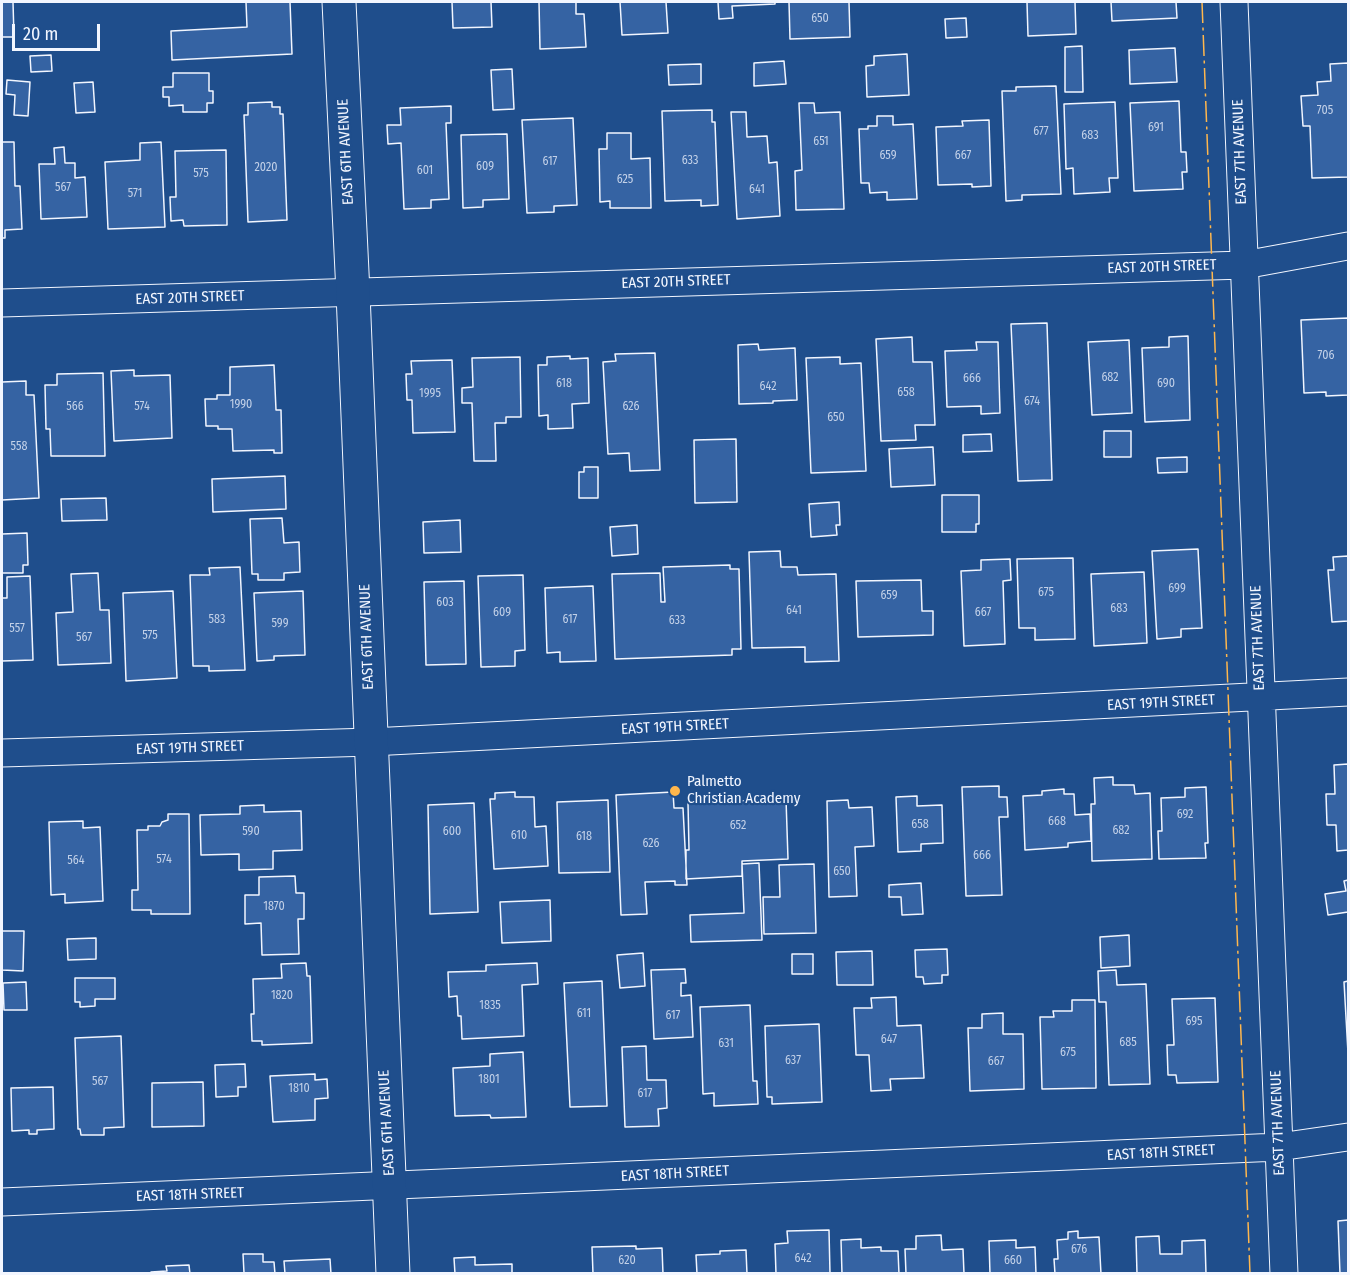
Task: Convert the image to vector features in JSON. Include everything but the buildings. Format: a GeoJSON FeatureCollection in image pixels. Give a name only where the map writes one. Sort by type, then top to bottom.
{"type":"FeatureCollection","features":[{"type":"Feature","properties":{"kind":"street","name":"EAST 6TH AVENUE"},"geometry":{"type":"LineString","coordinates":[[339,2],[393,1274]]}},
{"type":"Feature","properties":{"kind":"street","name":"EAST 7TH AVENUE"},"geometry":{"type":"LineString","coordinates":[[1234,2],[1284,1274]]}},
{"type":"Feature","properties":{"kind":"street","name":"EAST 20TH STREET"},"geometry":{"type":"LineString","coordinates":[[2,303],[1244,265],[1348,246]]}},
{"type":"Feature","properties":{"kind":"street","name":"EAST 19TH STREET"},"geometry":{"type":"LineString","coordinates":[[2,753],[371,742],[1348,692]]}},
{"type":"Feature","properties":{"kind":"street","name":"EAST 18TH STREET"},"geometry":{"type":"LineString","coordinates":[[2,1202],[1280,1147],[1348,1137]]}},
{"type":"Feature","properties":{"kind":"power"},"geometry":{"type":"LineString","coordinates":[[1202,2],[1250,1274]]}},
{"type":"Feature","properties":{"kind":"place","name":"Palmetto Christian Academy"},"geometry":{"type":"Point","coordinates":[675,791]}}]}
